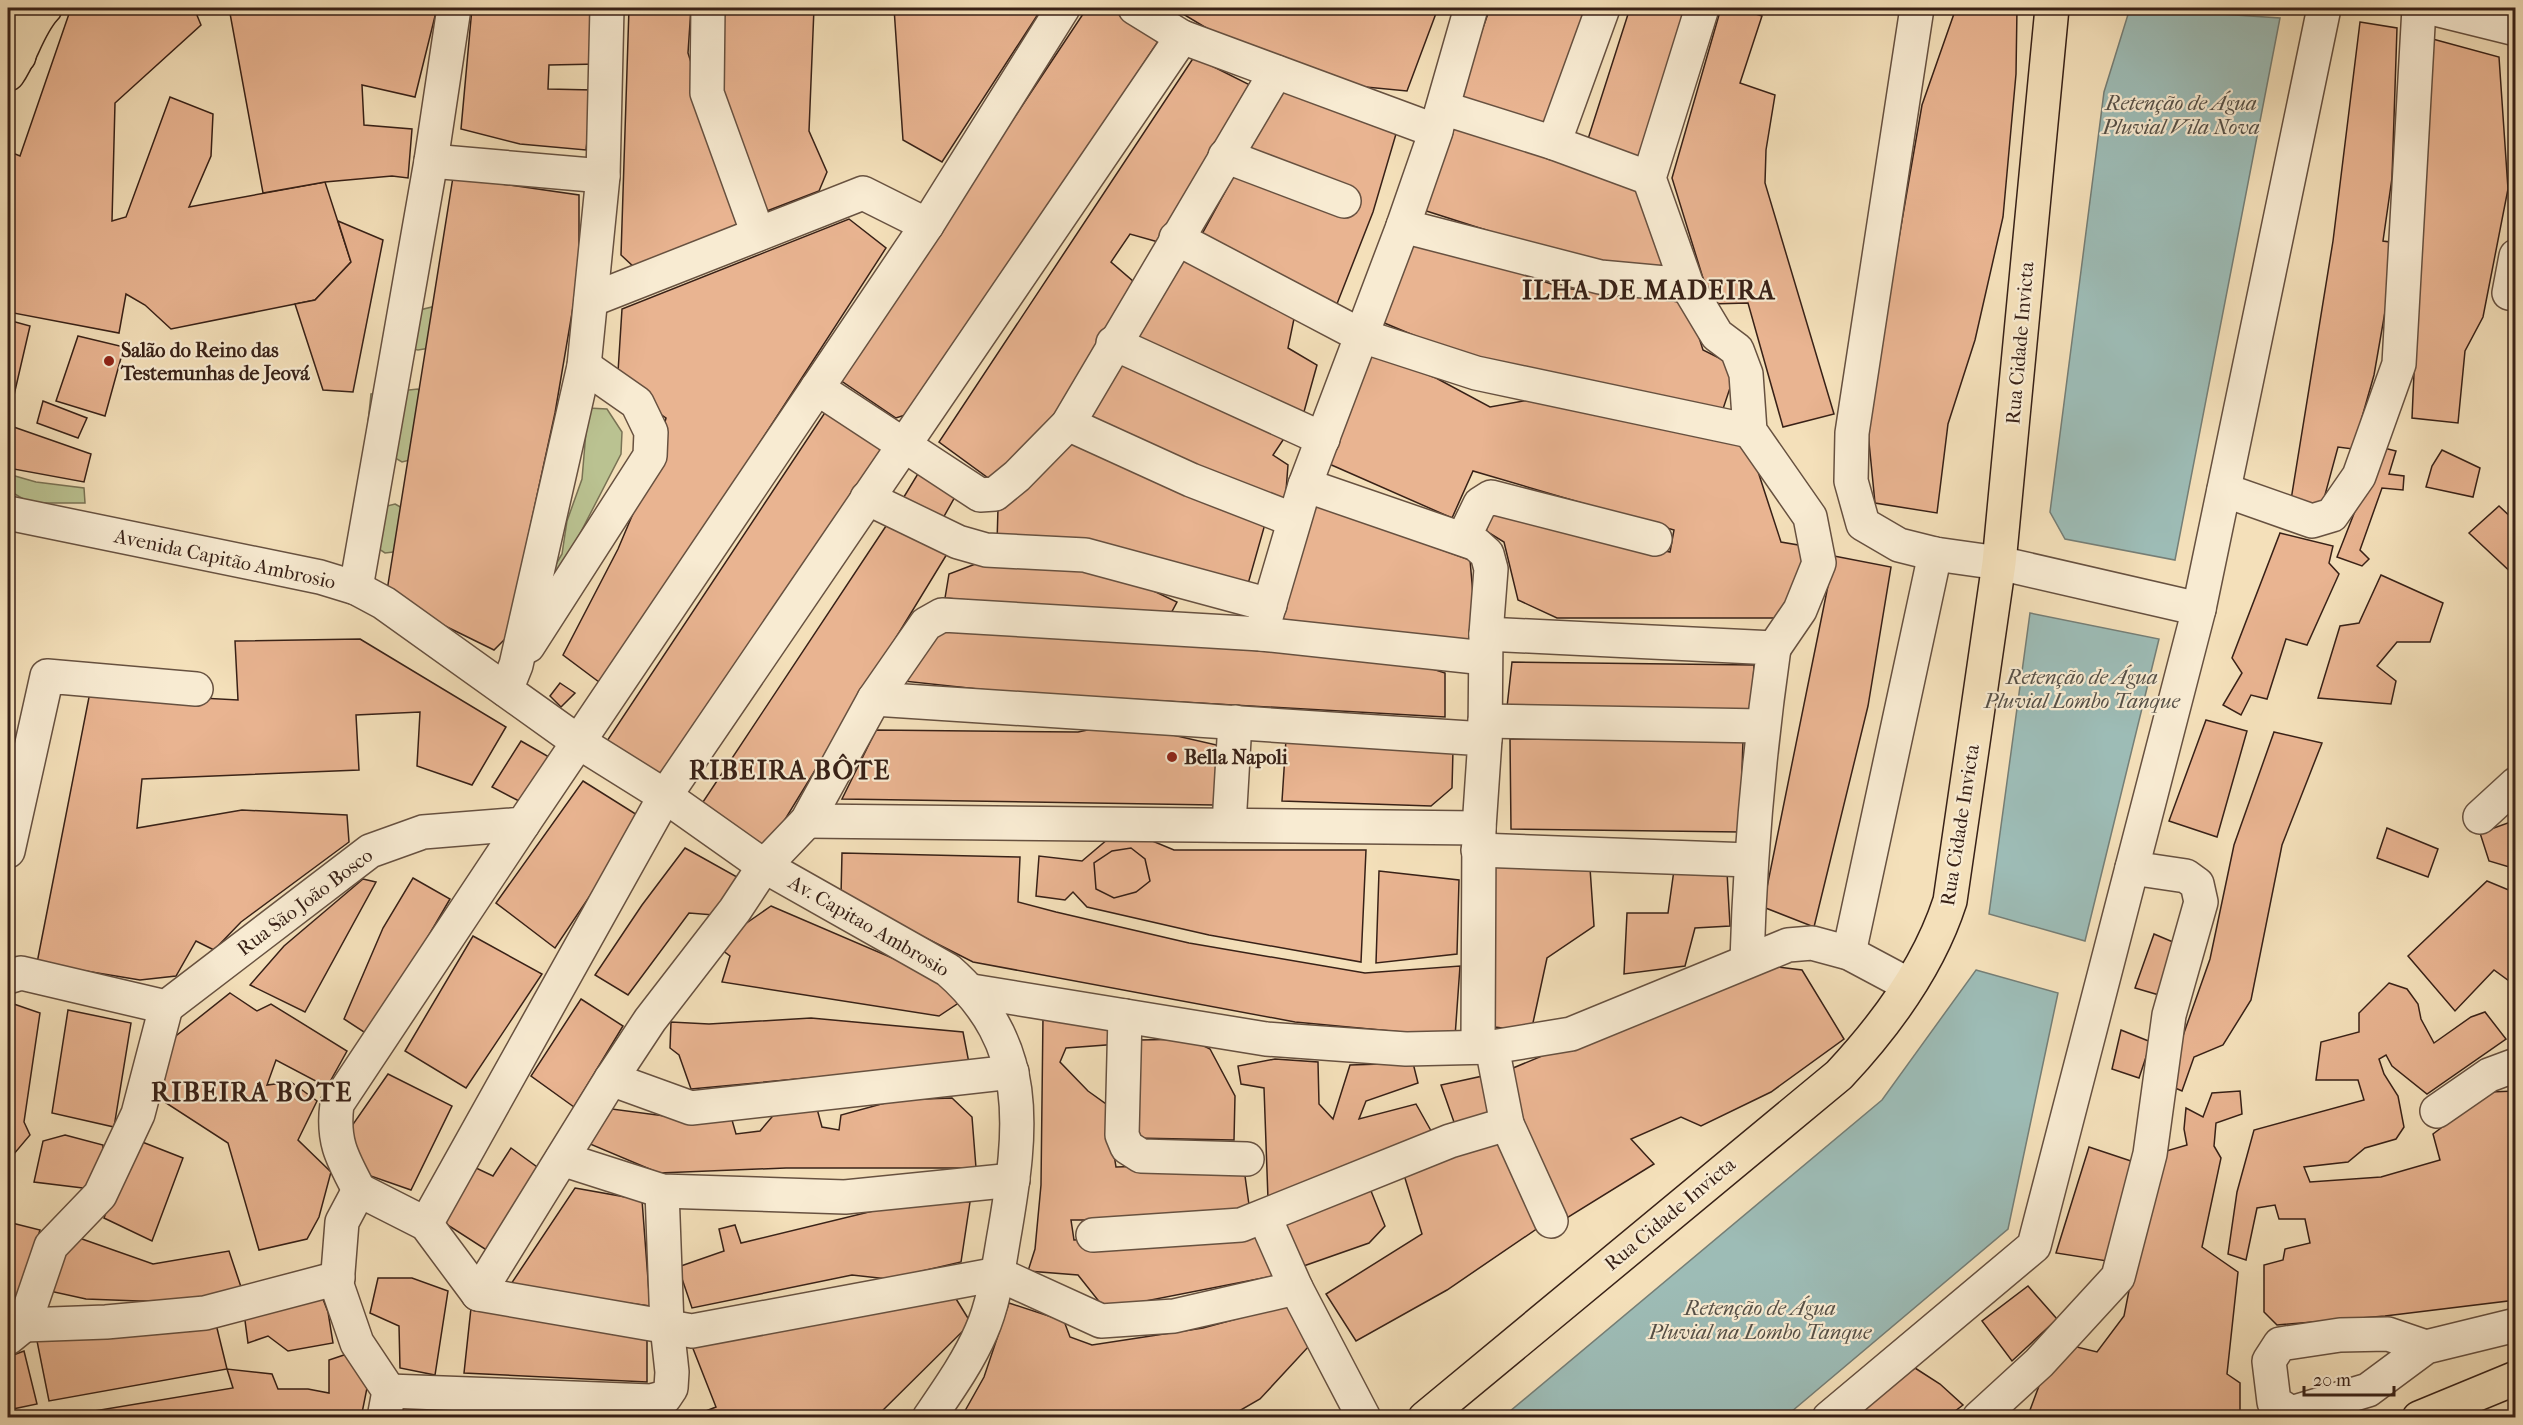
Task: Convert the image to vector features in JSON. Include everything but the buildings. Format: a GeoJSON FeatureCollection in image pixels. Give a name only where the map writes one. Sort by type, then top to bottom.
{"type":"FeatureCollection","features":[{"type":"Feature","properties":{"kind":"main road"},"geometry":{"type":"LineString","coordinates":[[13,8],[21,24],[13,66]]}},
{"type":"Feature","properties":{"kind":"main road"},"geometry":{"type":"LineString","coordinates":[[13,66],[45,8]]}},
{"type":"Feature","properties":{"kind":"main road","name":"Rua Cidade Invicta"},"geometry":{"type":"LineString","coordinates":[[1425,1418],[1839,1075],[1868,1044],[1909,985],[1942,925],[1950,901],[2000,563],[2052,8]]}},
{"type":"Feature","properties":{"kind":"main road"},"geometry":{"type":"LineString","coordinates":[[2419,1418],[2502,1383]]}},
{"type":"Feature","properties":{"kind":"street"},"geometry":{"type":"LineString","coordinates":[[356,588],[431,161],[454,8]]}},
{"type":"Feature","properties":{"kind":"street"},"geometry":{"type":"LineString","coordinates":[[511,678],[584,366],[603,176],[607,8]]}},
{"type":"Feature","properties":{"kind":"street"},"geometry":{"type":"LineString","coordinates":[[708,8],[707,93],[759,234]]}},
{"type":"Feature","properties":{"kind":"street"},"geometry":{"type":"LineString","coordinates":[[1063,8],[927,225],[577,741],[337,1104],[334,1127],[338,1149],[359,1190],[426,1224],[478,1294],[692,1331],[998,1274],[1101,1321],[1174,1316],[1296,1288]]}},
{"type":"Feature","properties":{"kind":"street"},"geometry":{"type":"LineString","coordinates":[[1135,8],[1182,37],[1276,72],[1439,120],[1554,143],[1649,178]]}},
{"type":"Feature","properties":{"kind":"street"},"geometry":{"type":"LineString","coordinates":[[1266,620],[1305,485],[1403,226],[1439,120],[1471,8]]}},
{"type":"Feature","properties":{"kind":"street"},"geometry":{"type":"LineString","coordinates":[[1554,143],[1603,8]]}},
{"type":"Feature","properties":{"kind":"street"},"geometry":{"type":"LineString","coordinates":[[1702,8],[1649,178],[1687,285],[1717,335],[1737,350],[1746,374],[1750,431],[1810,518],[1819,563],[1800,610],[1774,648],[1763,726],[1750,860],[1748,961]]}},
{"type":"Feature","properties":{"kind":"street"},"geometry":{"type":"LineString","coordinates":[[1917,8],[1852,433],[1851,481],[1863,524],[1899,545],[1935,554],[2000,563],[2199,609]]}},
{"type":"Feature","properties":{"kind":"street"},"geometry":{"type":"LineString","coordinates":[[1829,1418],[2034,1246],[2199,609],[2324,8]]}},
{"type":"Feature","properties":{"kind":"street"},"geometry":{"type":"LineString","coordinates":[[2224,490],[2312,521],[2332,515],[2359,476],[2399,364],[2420,8]]}},
{"type":"Feature","properties":{"kind":"street"},"geometry":{"type":"LineString","coordinates":[[2432,8],[2516,29]]}},
{"type":"Feature","properties":{"kind":"street"},"geometry":{"type":"LineString","coordinates":[[426,1224],[665,796],[1182,37]]}},
{"type":"Feature","properties":{"kind":"street"},"geometry":{"type":"LineString","coordinates":[[817,388],[980,495],[995,494],[1017,476],[1068,424],[1113,343],[1276,72]]}},
{"type":"Feature","properties":{"kind":"street"},"geometry":{"type":"LineString","coordinates":[[1225,156],[1344,201]]}},
{"type":"Feature","properties":{"kind":"street"},"geometry":{"type":"LineString","coordinates":[[431,161],[603,176]]}},
{"type":"Feature","properties":{"kind":"street"},"geometry":{"type":"LineString","coordinates":[[591,300],[863,193],[927,225]]}},
{"type":"Feature","properties":{"kind":"street"},"geometry":{"type":"LineString","coordinates":[[1403,226],[1600,277],[1687,285]]}},
{"type":"Feature","properties":{"kind":"street"},"geometry":{"type":"LineString","coordinates":[[1176,238],[1362,336],[1476,373],[1750,431]]}},
{"type":"Feature","properties":{"kind":"street"},"geometry":{"type":"LineString","coordinates":[[2509,293],[2516,256]]}},
{"type":"Feature","properties":{"kind":"street"},"geometry":{"type":"LineString","coordinates":[[1113,343],[1323,439]]}},
{"type":"Feature","properties":{"kind":"street"},"geometry":{"type":"LineString","coordinates":[[511,678],[650,456],[651,432],[637,403],[584,366]]}},
{"type":"Feature","properties":{"kind":"street"},"geometry":{"type":"LineString","coordinates":[[1068,424],[1191,480],[1294,520]]}},
{"type":"Feature","properties":{"kind":"street"},"geometry":{"type":"LineString","coordinates":[[1305,485],[1463,539],[1476,544],[1487,554],[1491,569],[1479,839],[1485,1047],[1507,1124],[1551,1221]]}},
{"type":"Feature","properties":{"kind":"street"},"geometry":{"type":"LineString","coordinates":[[958,542],[980,495]]}},
{"type":"Feature","properties":{"kind":"street"},"geometry":{"type":"LineString","coordinates":[[1463,539],[1480,504],[1491,497],[1655,539]]}},
{"type":"Feature","properties":{"kind":"street"},"geometry":{"type":"LineString","coordinates":[[867,498],[958,542],[986,550],[1085,555],[1266,620]]}},
{"type":"Feature","properties":{"kind":"street","name":"Avenida Capitão Ambrosio"},"geometry":{"type":"LineString","coordinates":[[8,513],[320,577],[356,588],[511,678],[577,741]]}},
{"type":"Feature","properties":{"kind":"street"},"geometry":{"type":"LineString","coordinates":[[1849,953],[1935,554]]}},
{"type":"Feature","properties":{"kind":"street"},"geometry":{"type":"LineString","coordinates":[[478,1294],[650,1020],[735,910],[764,866],[807,821],[874,699],[926,624],[942,615],[1266,620],[1486,646],[1774,648]]}},
{"type":"Feature","properties":{"kind":"street"},"geometry":{"type":"LineString","coordinates":[[8,851],[47,676],[196,689]]}},
{"type":"Feature","properties":{"kind":"street"},"geometry":{"type":"LineString","coordinates":[[874,699],[1235,722],[1485,730],[1763,726]]}},
{"type":"Feature","properties":{"kind":"street"},"geometry":{"type":"LineString","coordinates":[[1229,825],[1235,722]]}},
{"type":"Feature","properties":{"kind":"street","name":"Av. Capitao Ambrosio"},"geometry":{"type":"LineString","coordinates":[[577,741],[665,796],[764,866],[948,970],[972,991],[999,1030],[1012,1072],[1018,1116],[1013,1180],[998,1274],[982,1330],[958,1375],[929,1418]]}},
{"type":"Feature","properties":{"kind":"street"},"geometry":{"type":"LineString","coordinates":[[2480,817],[2516,784]]}},
{"type":"Feature","properties":{"kind":"street"},"geometry":{"type":"LineString","coordinates":[[807,821],[1229,825],[1479,839],[1750,860]]}},
{"type":"Feature","properties":{"kind":"street","name":"Rua São João Bosco"},"geometry":{"type":"LineString","coordinates":[[166,1007],[370,851],[423,832],[522,824]]}},
{"type":"Feature","properties":{"kind":"street"},"geometry":{"type":"LineString","coordinates":[[1978,1418],[2040,1363],[2118,1276],[2150,1154],[2169,1015],[2201,902],[2197,884],[2186,876],[2132,868]]}},
{"type":"Feature","properties":{"kind":"street"},"geometry":{"type":"LineString","coordinates":[[972,991],[1266,1039],[1406,1049],[1485,1047],[1571,1034],[1788,945],[1812,942],[1849,953],[1909,985]]}},
{"type":"Feature","properties":{"kind":"street"},"geometry":{"type":"LineString","coordinates":[[8,977],[21,973],[166,1007],[138,1114],[100,1195],[51,1246],[16,1331],[205,1312],[338,1278]]}},
{"type":"Feature","properties":{"kind":"street"},"geometry":{"type":"LineString","coordinates":[[1125,1016],[1122,1135],[1127,1147],[1141,1156],[1247,1159]]}},
{"type":"Feature","properties":{"kind":"street"},"geometry":{"type":"LineString","coordinates":[[2437,1111],[2489,1075],[2516,1065]]}},
{"type":"Feature","properties":{"kind":"street"},"geometry":{"type":"LineString","coordinates":[[611,1079],[692,1108],[1012,1072]]}},
{"type":"Feature","properties":{"kind":"street"},"geometry":{"type":"LineString","coordinates":[[1094,1235],[1241,1226],[1449,1141],[1507,1124]]}},
{"type":"Feature","properties":{"kind":"street"},"geometry":{"type":"LineString","coordinates":[[562,1159],[662,1191],[845,1197],[1013,1180]]}},
{"type":"Feature","properties":{"kind":"street"},"geometry":{"type":"LineString","coordinates":[[359,1190],[342,1222],[337,1285],[357,1343],[387,1404],[651,1401],[665,1397],[671,1388],[672,1372],[667,1326],[662,1191]]}},
{"type":"Feature","properties":{"kind":"street"},"geometry":{"type":"LineString","coordinates":[[1265,1218],[1296,1288],[1364,1418]]}},
{"type":"Feature","properties":{"kind":"street"},"geometry":{"type":"LineString","coordinates":[[2426,1347],[2516,1325]]}},
{"type":"Feature","properties":{"kind":"street","name":"Av. Capitao Ambrosio"},"geometry":{"type":"LineString","coordinates":[[945,1418],[958,1375]]}},
{"type":"Feature","properties":{"kind":"street"},"geometry":{"type":"LineString","coordinates":[[2461,1418],[2502,1383]]}},
{"type":"Feature","properties":{"kind":"green space"},"geometry":{"type":"Polygon","coordinates":[[[432,307],[439,325],[436,347],[418,350],[383,343],[391,317],[432,307]]]}},
{"type":"Feature","properties":{"kind":"green space"},"geometry":{"type":"Polygon","coordinates":[[[418,389],[440,430],[426,456],[402,462],[366,441],[371,394],[418,389]]]}},
{"type":"Feature","properties":{"kind":"green space"},"geometry":{"type":"Polygon","coordinates":[[[588,408],[607,409],[622,432],[621,454],[570,553],[575,577],[541,590],[562,554],[567,521],[582,479],[588,408]]]}},
{"type":"Feature","properties":{"kind":"green space"},"geometry":{"type":"Polygon","coordinates":[[[8,474],[36,482],[84,488],[85,503],[30,503],[8,490],[8,474]]]}},
{"type":"Feature","properties":{"kind":"green space"},"geometry":{"type":"Polygon","coordinates":[[[395,504],[413,514],[410,550],[385,553],[353,532],[355,514],[395,504]]]}},
{"type":"Feature","properties":{"kind":"water","name":"Retenção de Água Pluvial Vila Nova"},"geometry":{"type":"Polygon","coordinates":[[[2130,8],[2280,18],[2175,560],[2065,539],[2050,512],[2104,92],[2130,8]]]}},
{"type":"Feature","properties":{"kind":"water","name":"Retenção de Água Pluvial Lombo Tanque"},"geometry":{"type":"Polygon","coordinates":[[[2030,613],[2159,639],[2085,941],[1989,914],[2030,613]]]}},
{"type":"Feature","properties":{"kind":"water","name":"Retenção de Água Pluvial na Lombo Tanque"},"geometry":{"type":"Polygon","coordinates":[[[1976,970],[2058,993],[2008,1229],[1785,1417],[1503,1417],[1882,1100],[1976,970]]]}},
{"type":"Feature","properties":{"kind":"place","name":"Salão do Reino das Testemunhas de Jeová"},"geometry":{"type":"Point","coordinates":[109,361]}},
{"type":"Feature","properties":{"kind":"place","name":"Bella Napoli"},"geometry":{"type":"Point","coordinates":[1172,757]}},
{"type":"Feature","properties":{"kind":"district","name":"ILHA DE MADEIRA"},"geometry":{"type":"Point","coordinates":[1649,290]}},
{"type":"Feature","properties":{"kind":"district","name":"RIBEIRA BÔTE"},"geometry":{"type":"Point","coordinates":[790,770]}},
{"type":"Feature","properties":{"kind":"district","name":"RIBEIRA BOTE"},"geometry":{"type":"Point","coordinates":[252,1092]}}]}
